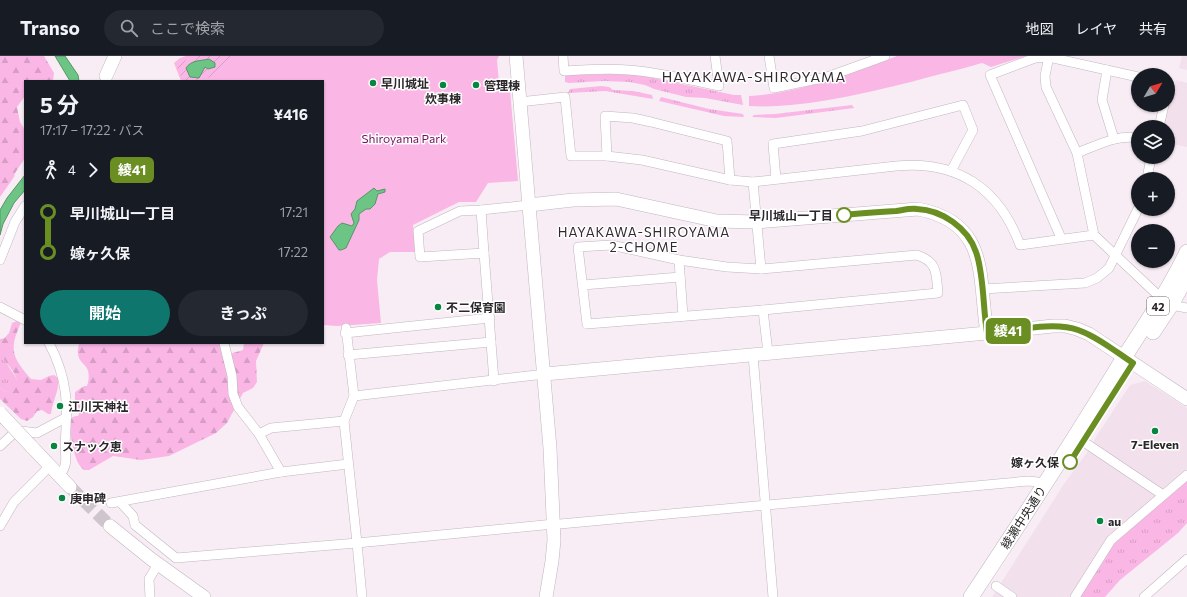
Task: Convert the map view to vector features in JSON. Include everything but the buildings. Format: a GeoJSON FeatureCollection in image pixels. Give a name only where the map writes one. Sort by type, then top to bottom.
{"type":"FeatureCollection","features":[{"type":"Feature","properties":{"kind":"main road","name":"綾瀬中央通り"},"geometry":{"type":"LineString","coordinates":[[1167,302],[1176,274],[1187,252]]}},
{"type":"Feature","properties":{"kind":"main road","name":"綾瀬中央通り"},"geometry":{"type":"LineString","coordinates":[[971,597],[1104,393],[1129,360],[1167,302],[1187,276]]}},
{"type":"Feature","properties":{"kind":"main road","name":"綾瀬中央通り"},"geometry":{"type":"LineString","coordinates":[[982,597],[1084,442],[1129,360]]}},
{"type":"Feature","properties":{"kind":"street"},"geometry":{"type":"LineString","coordinates":[[105,79],[115,56]]}},
{"type":"Feature","properties":{"kind":"street"},"geometry":{"type":"LineString","coordinates":[[516,56],[545,374],[550,448],[556,480],[559,559],[552,597]]}},
{"type":"Feature","properties":{"kind":"street"},"geometry":{"type":"LineString","coordinates":[[563,56],[564,71],[599,69],[627,70],[661,74],[719,86],[715,56]]}},
{"type":"Feature","properties":{"kind":"street"},"geometry":{"type":"LineString","coordinates":[[769,56],[774,88],[827,77],[885,56]]}},
{"type":"Feature","properties":{"kind":"street"},"geometry":{"type":"LineString","coordinates":[[1049,57],[1046,87],[1077,153],[1094,234],[1116,257],[1167,302],[1187,308]]}},
{"type":"Feature","properties":{"kind":"street"},"geometry":{"type":"LineString","coordinates":[[1061,238],[990,75],[1035,58],[1049,57],[1131,75]]}},
{"type":"Feature","properties":{"kind":"street"},"geometry":{"type":"LineString","coordinates":[[1107,70],[1102,100],[1114,139]]}},
{"type":"Feature","properties":{"kind":"street"},"geometry":{"type":"LineString","coordinates":[[519,102],[565,97],[571,156],[607,156],[642,160],[730,180],[753,182],[914,164],[928,166],[951,171],[968,179],[984,190],[1000,207],[1013,226],[1020,245],[1094,234]]}},
{"type":"Feature","properties":{"kind":"street"},"geometry":{"type":"LineString","coordinates":[[776,179],[773,144],[862,132],[963,104],[973,130],[951,171]]}},
{"type":"Feature","properties":{"kind":"street"},"geometry":{"type":"LineString","coordinates":[[607,156],[605,116],[634,118],[726,141],[730,180]]}},
{"type":"Feature","properties":{"kind":"street"},"geometry":{"type":"LineString","coordinates":[[1077,153],[1114,139],[1131,136]]}},
{"type":"Feature","properties":{"kind":"street"},"geometry":{"type":"LineString","coordinates":[[753,182],[761,269]]}},
{"type":"Feature","properties":{"kind":"street"},"geometry":{"type":"LineString","coordinates":[[484,253],[420,257],[418,231],[460,211],[573,200],[616,199],[717,221],[757,222],[918,209],[943,216],[961,228],[971,241],[976,251],[979,264],[987,333]]}},
{"type":"Feature","properties":{"kind":"street"},"geometry":{"type":"LineString","coordinates":[[0,260],[15,222],[24,208]]}},
{"type":"Feature","properties":{"kind":"street"},"geometry":{"type":"LineString","coordinates":[[480,210],[494,381]]}},
{"type":"Feature","properties":{"kind":"street"},"geometry":{"type":"LineString","coordinates":[[982,289],[1085,283],[1097,278],[1109,268],[1116,257],[1135,216]]}},
{"type":"Feature","properties":{"kind":"street"},"geometry":{"type":"LineString","coordinates":[[611,245],[679,260],[727,267],[761,269],[917,255],[926,257],[936,270],[938,293],[763,310],[588,324],[578,247],[611,245]]}},
{"type":"Feature","properties":{"kind":"street"},"geometry":{"type":"LineString","coordinates":[[679,260],[683,316]]}},
{"type":"Feature","properties":{"kind":"street"},"geometry":{"type":"LineString","coordinates":[[583,284],[680,276]]}},
{"type":"Feature","properties":{"kind":"street"},"geometry":{"type":"LineString","coordinates":[[0,306],[24,319]]}},
{"type":"Feature","properties":{"kind":"street"},"geometry":{"type":"LineString","coordinates":[[763,310],[768,353]]}},
{"type":"Feature","properties":{"kind":"street"},"geometry":{"type":"LineString","coordinates":[[362,597],[344,421],[354,396],[346,331],[490,318]]}},
{"type":"Feature","properties":{"kind":"street"},"geometry":{"type":"LineString","coordinates":[[354,396],[545,374],[1065,326],[1089,334],[1187,399]]}},
{"type":"Feature","properties":{"kind":"street"},"geometry":{"type":"LineString","coordinates":[[348,355],[491,342]]}},
{"type":"Feature","properties":{"kind":"street"},"geometry":{"type":"LineString","coordinates":[[49,344],[62,374],[67,417],[65,448],[66,464],[59,476]]}},
{"type":"Feature","properties":{"kind":"street"},"geometry":{"type":"LineString","coordinates":[[224,344],[232,376],[233,394],[238,407],[259,434],[281,472]]}},
{"type":"Feature","properties":{"kind":"street"},"geometry":{"type":"LineString","coordinates":[[753,355],[773,597]]}},
{"type":"Feature","properties":{"kind":"street"},"geometry":{"type":"LineString","coordinates":[[0,413],[70,487]]}},
{"type":"Feature","properties":{"kind":"street"},"geometry":{"type":"LineString","coordinates":[[0,446],[13,434],[21,431],[37,433],[67,417]]}},
{"type":"Feature","properties":{"kind":"street"},"geometry":{"type":"LineString","coordinates":[[259,434],[271,428],[344,421]]}},
{"type":"Feature","properties":{"kind":"street"},"geometry":{"type":"LineString","coordinates":[[1084,442],[1163,495]]}},
{"type":"Feature","properties":{"kind":"street"},"geometry":{"type":"LineString","coordinates":[[348,464],[281,472],[115,502],[133,516],[135,525],[176,558],[357,543],[1028,481],[1038,482],[1044,485]]}},
{"type":"Feature","properties":{"kind":"street"},"geometry":{"type":"LineString","coordinates":[[0,526],[14,502],[50,466]]}},
{"type":"Feature","properties":{"kind":"street"},"geometry":{"type":"LineString","coordinates":[[1075,597],[1111,540],[1187,475]]}},
{"type":"Feature","properties":{"kind":"street"},"geometry":{"type":"LineString","coordinates":[[546,597],[557,524]]}},
{"type":"Feature","properties":{"kind":"street"},"geometry":{"type":"LineString","coordinates":[[110,526],[158,564],[204,597]]}},
{"type":"Feature","properties":{"kind":"street"},"geometry":{"type":"LineString","coordinates":[[1144,597],[1187,559]]}},
{"type":"Feature","properties":{"kind":"street"},"geometry":{"type":"LineString","coordinates":[[150,597],[149,579],[158,564]]}},
{"type":"Feature","properties":{"kind":"street"},"geometry":{"type":"LineString","coordinates":[[996,586],[1012,597]]}},
{"type":"Feature","properties":{"kind":"shaded area"},"geometry":{"type":"Polygon","coordinates":[[[55,56],[65,56],[78,75],[79,80],[69,80],[55,56]]]}},
{"type":"Feature","properties":{"kind":"shaded area"},"geometry":{"type":"Polygon","coordinates":[[[1182,56],[1187,56],[1187,70],[1179,68],[1182,56]]]}},
{"type":"Feature","properties":{"kind":"shaded area"},"geometry":{"type":"Polygon","coordinates":[[[209,59],[215,63],[215,67],[208,69],[205,67],[199,78],[190,77],[186,68],[188,65],[196,61],[209,59]]]}},
{"type":"Feature","properties":{"kind":"shaded area"},"geometry":{"type":"Polygon","coordinates":[[[1176,80],[1187,83],[1187,147],[1175,144],[1175,120],[1165,120],[1167,112],[1175,112],[1176,80]]]}},
{"type":"Feature","properties":{"kind":"shaded area"},"geometry":{"type":"Polygon","coordinates":[[[24,176],[24,191],[14,203],[3,224],[0,235],[0,210],[7,198],[24,176]]]}},
{"type":"Feature","properties":{"kind":"shaded area"},"geometry":{"type":"Polygon","coordinates":[[[374,188],[377,191],[385,189],[385,192],[378,194],[375,204],[370,209],[366,209],[359,214],[359,220],[346,248],[339,250],[330,237],[342,223],[352,226],[354,223],[351,214],[355,209],[357,201],[374,188]]]}},
{"type":"Feature","properties":{"kind":"shaded area"},"geometry":{"type":"Polygon","coordinates":[[[1145,381],[1187,408],[1187,469],[1136,514],[1074,597],[992,597],[1064,484],[1094,443],[1094,440],[1130,385],[1145,381]]]}},
{"type":"Feature","properties":{"kind":"green space"},"geometry":{"type":"Polygon","coordinates":[[[0,56],[44,56],[54,73],[53,80],[24,80],[24,97],[17,107],[20,122],[24,128],[24,160],[0,197],[0,56]]]}},
{"type":"Feature","properties":{"kind":"green space","name":"Shiroyama Park"},"geometry":{"type":"Polygon","coordinates":[[[186,56],[499,56],[497,60],[499,83],[506,82],[510,90],[518,181],[488,183],[476,202],[459,202],[413,225],[415,252],[390,252],[379,259],[377,280],[381,323],[337,326],[324,325],[324,80],[181,80],[174,63],[180,58],[186,56]]]}},
{"type":"Feature","properties":{"kind":"green space"},"geometry":{"type":"Polygon","coordinates":[[[195,56],[232,56],[232,60],[225,70],[203,80],[183,80],[176,65],[195,56]]]}},
{"type":"Feature","properties":{"kind":"green space"},"geometry":{"type":"Polygon","coordinates":[[[897,56],[1026,56],[991,67],[982,63],[911,82],[831,100],[789,105],[749,106],[749,96],[806,87],[843,76],[897,56]]]}},
{"type":"Feature","properties":{"kind":"green space"},"geometry":{"type":"Polygon","coordinates":[[[565,75],[639,75],[734,95],[741,95],[743,105],[705,98],[686,97],[629,82],[565,82],[565,75]]]}},
{"type":"Feature","properties":{"kind":"green space"},"geometry":{"type":"Polygon","coordinates":[[[601,86],[609,87],[613,90],[633,91],[652,95],[653,99],[605,91],[568,93],[570,89],[601,86]]]}},
{"type":"Feature","properties":{"kind":"green space"},"geometry":{"type":"Polygon","coordinates":[[[661,97],[709,109],[743,114],[744,117],[724,116],[659,101],[661,97]]]}},
{"type":"Feature","properties":{"kind":"green space"},"geometry":{"type":"Polygon","coordinates":[[[852,105],[854,108],[776,118],[752,117],[754,115],[852,105]]]}},
{"type":"Feature","properties":{"kind":"green space"},"geometry":{"type":"Polygon","coordinates":[[[17,321],[21,323],[15,340],[14,353],[20,365],[31,379],[41,380],[54,375],[58,378],[58,387],[51,414],[48,414],[42,410],[37,411],[33,417],[27,421],[21,419],[0,399],[0,388],[7,392],[13,392],[16,387],[16,377],[3,357],[0,350],[0,343],[9,333],[12,323],[17,321]]]}},
{"type":"Feature","properties":{"kind":"green space"},"geometry":{"type":"Polygon","coordinates":[[[0,343],[8,364],[17,379],[17,385],[13,392],[7,392],[0,388],[0,343]]]}},
{"type":"Feature","properties":{"kind":"green space"},"geometry":{"type":"Polygon","coordinates":[[[79,344],[221,344],[223,356],[243,350],[244,344],[264,344],[256,361],[257,382],[253,388],[243,393],[227,423],[216,433],[169,456],[141,460],[113,456],[89,470],[84,470],[77,461],[69,424],[70,420],[74,416],[78,416],[79,414],[79,409],[75,399],[75,392],[84,386],[87,386],[89,379],[89,373],[80,360],[78,351],[79,344]]]}},
{"type":"Feature","properties":{"kind":"green space"},"geometry":{"type":"Polygon","coordinates":[[[1187,478],[1187,523],[1178,533],[1120,580],[1105,597],[1077,597],[1113,543],[1187,478]]]}},
{"type":"Feature","properties":{"kind":"tunnel"},"geometry":{"type":"LineString","coordinates":[[70,487],[110,526]]}},
{"type":"Feature","properties":{"kind":"bus line","name":"綾41"},"geometry":{"type":"LineString","coordinates":[[844,215],[918,209],[943,216],[961,228],[971,241],[976,251],[979,264],[987,333],[1065,326],[1089,334],[1133,363],[1070,462]]}},
{"type":"Feature","properties":{"kind":"place","name":"早川城址"},"geometry":{"type":"Point","coordinates":[373,83]}},
{"type":"Feature","properties":{"kind":"place","name":"炊事棟"},"geometry":{"type":"Point","coordinates":[443,85]}},
{"type":"Feature","properties":{"kind":"place","name":"管理棟"},"geometry":{"type":"Point","coordinates":[476,85]}},
{"type":"Feature","properties":{"kind":"place","name":"早川城山一丁目"},"geometry":{"type":"Point","coordinates":[844,215]}},
{"type":"Feature","properties":{"kind":"place","name":"不二保育園"},"geometry":{"type":"Point","coordinates":[438,307]}},
{"type":"Feature","properties":{"kind":"place","name":"江川天神社"},"geometry":{"type":"Point","coordinates":[60,406]}},
{"type":"Feature","properties":{"kind":"place","name":"7-Eleven"},"geometry":{"type":"Point","coordinates":[1155,431]}},
{"type":"Feature","properties":{"kind":"place","name":"スナック恵"},"geometry":{"type":"Point","coordinates":[54,446]}},
{"type":"Feature","properties":{"kind":"place","name":"嫁ヶ久保"},"geometry":{"type":"Point","coordinates":[1070,462]}},
{"type":"Feature","properties":{"kind":"place","name":"庚申碑"},"geometry":{"type":"Point","coordinates":[62,498]}},
{"type":"Feature","properties":{"kind":"place","name":"au"},"geometry":{"type":"Point","coordinates":[1100,521]}},
{"type":"Feature","properties":{"kind":"district","name":"HAYAKAWA-SHIROYAMA"},"geometry":{"type":"Point","coordinates":[754,76]}},
{"type":"Feature","properties":{"kind":"district","name":"HAYAKAWA-SHIROYAMA 2-CHOME"},"geometry":{"type":"Point","coordinates":[644,240]}}]}
